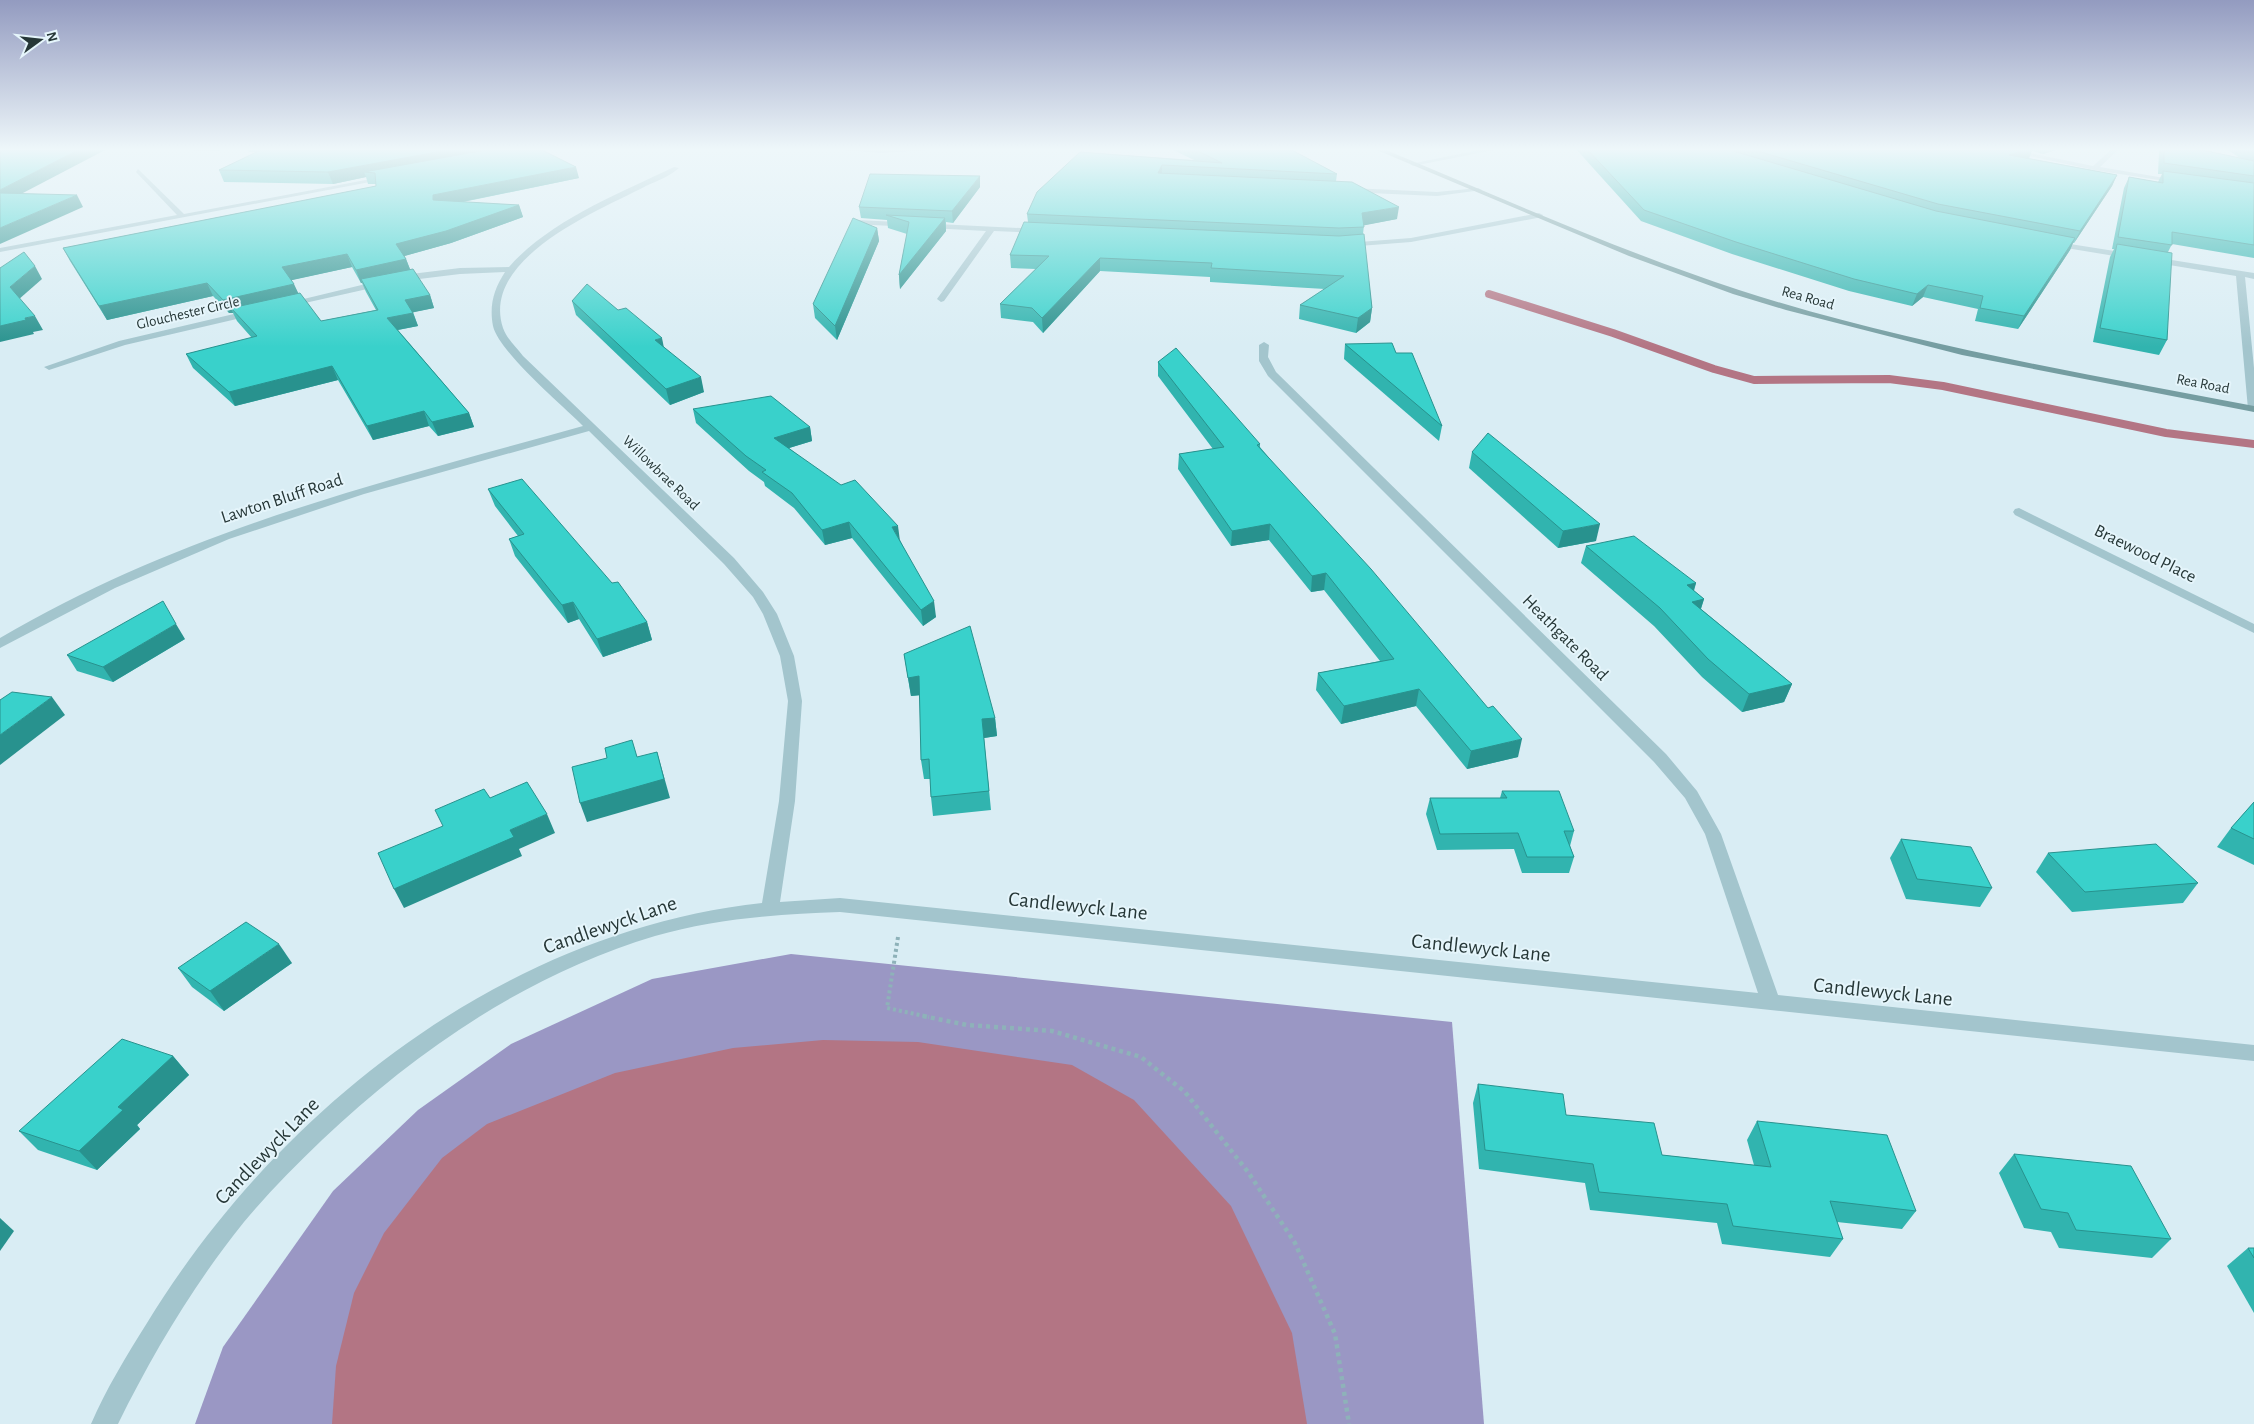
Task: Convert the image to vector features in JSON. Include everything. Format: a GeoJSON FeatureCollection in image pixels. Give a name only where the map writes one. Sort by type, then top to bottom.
{"type":"FeatureCollection","features":[{"type":"Feature","properties":{"kind":"main road","name":"Rea Road"},"geometry":{"type":"LineString","coordinates":[[1539,215],[1715,284],[1848,325],[2254,409]]}},
{"type":"Feature","properties":{"kind":"street"},"geometry":{"type":"LineString","coordinates":[[0,250],[190,214]]}},
{"type":"Feature","properties":{"kind":"street","name":"Willowbrae Road"},"geometry":{"type":"LineString","coordinates":[[588,214],[546,237],[512,268],[503,282],[496,300],[496,318],[502,335],[520,358],[729,561],[758,595],[770,614],[787,656],[795,701],[786,801],[770,907]]}},
{"type":"Feature","properties":{"kind":"street"},"geometry":{"type":"LineString","coordinates":[[1338,245],[1411,240],[1539,215]]}},
{"type":"Feature","properties":{"kind":"street"},"geometry":{"type":"LineString","coordinates":[[857,222],[1050,232]]}},
{"type":"Feature","properties":{"kind":"street"},"geometry":{"type":"LineString","coordinates":[[941,299],[991,229]]}},
{"type":"Feature","properties":{"kind":"street"},"geometry":{"type":"LineString","coordinates":[[2040,241],[2254,276]]}},
{"type":"Feature","properties":{"kind":"street","name":"Glouchester Circle"},"geometry":{"type":"LineString","coordinates":[[49,367],[122,343],[403,278],[460,271],[512,268]]}},
{"type":"Feature","properties":{"kind":"street"},"geometry":{"type":"LineString","coordinates":[[2240,274],[2254,409]]}},
{"type":"Feature","properties":{"kind":"street","name":"Heathgate Road"},"geometry":{"type":"LineString","coordinates":[[1264,345],[1262,351],[1264,362],[1272,374],[1660,758],[1691,795],[1713,834],[1771,1004]]}},
{"type":"Feature","properties":{"kind":"street","name":"Lawton Bluff Road"},"geometry":{"type":"LineString","coordinates":[[0,644],[45,617],[116,582],[224,536],[330,501],[590,427]]}},
{"type":"Feature","properties":{"kind":"street","name":"Braewood Place"},"geometry":{"type":"LineString","coordinates":[[2020,512],[2254,629]]}},
{"type":"Feature","properties":{"kind":"street","name":"Candlewyck Lane"},"geometry":{"type":"LineString","coordinates":[[104,1424],[134,1363],[165,1313],[230,1222],[266,1181],[341,1108],[380,1075],[460,1019],[540,974],[578,957],[654,930],[730,913],[770,907],[840,905],[1405,963],[1771,1004],[2254,1053]]}},
{"type":"Feature","properties":{"kind":"path"},"geometry":{"type":"LineString","coordinates":[[902,911],[887,1008],[966,1025],[1052,1031],[1141,1057],[1184,1092],[1248,1172],[1295,1243],[1335,1334],[1349,1424]]}},
{"type":"Feature","properties":{"kind":"shaded area"},"geometry":{"type":"Polygon","coordinates":[[[791,954],[1452,1022],[1484,1424],[195,1424],[223,1347],[333,1191],[418,1110],[511,1044],[652,979],[791,954]]]}},
{"type":"Feature","properties":{"kind":"shaded area"},"geometry":{"type":"Polygon","coordinates":[[[823,1040],[918,1042],[1072,1065],[1134,1100],[1231,1206],[1292,1333],[1307,1424],[332,1424],[336,1366],[354,1293],[384,1233],[442,1158],[487,1124],[615,1073],[733,1048],[823,1040]]]}},
{"type":"Feature","properties":{"kind":"building"},"geometry":{"type":"Polygon","coordinates":[[[0,214],[32,214],[0,228],[0,214]]]}},
{"type":"Feature","properties":{"kind":"building"},"geometry":{"type":"Polygon","coordinates":[[[232,214],[492,214],[446,231],[396,244],[406,259],[356,270],[347,254],[282,267],[294,284],[223,300],[207,283],[99,306],[63,248],[232,214]]]}},
{"type":"Feature","properties":{"kind":"building"},"geometry":{"type":"Polygon","coordinates":[[[1037,214],[1362,214],[1364,227],[1339,228],[1037,214]]]}},
{"type":"Feature","properties":{"kind":"building"},"geometry":{"type":"Polygon","coordinates":[[[1657,214],[1954,214],[2075,238],[2024,316],[1980,308],[1983,296],[1928,285],[1917,294],[1854,279],[1736,242],[1657,214]]]}},
{"type":"Feature","properties":{"kind":"building"},"geometry":{"type":"Polygon","coordinates":[[[1993,214],[2091,214],[2080,231],[1993,214]]]}},
{"type":"Feature","properties":{"kind":"building"},"geometry":{"type":"Polygon","coordinates":[[[2122,214],[2254,214],[2254,245],[2172,232],[2172,245],[2118,237],[2122,214]]]}},
{"type":"Feature","properties":{"kind":"building"},"geometry":{"type":"Polygon","coordinates":[[[886,215],[945,218],[899,275],[909,222],[886,215]]]}},
{"type":"Feature","properties":{"kind":"building"},"geometry":{"type":"Polygon","coordinates":[[[853,218],[877,228],[835,326],[813,304],[853,218]]]}},
{"type":"Feature","properties":{"kind":"building"},"geometry":{"type":"Polygon","coordinates":[[[1024,222],[1339,236],[1364,234],[1372,308],[1358,318],[1300,305],[1344,276],[1211,268],[1212,263],[1100,258],[1042,318],[1032,308],[1000,304],[1049,256],[1010,255],[1024,222]]]}},
{"type":"Feature","properties":{"kind":"building"},"geometry":{"type":"Polygon","coordinates":[[[2117,244],[2172,253],[2167,340],[2100,328],[2117,244]]]}},
{"type":"Feature","properties":{"kind":"building"},"geometry":{"type":"Polygon","coordinates":[[[24,252],[35,266],[10,287],[35,316],[0,326],[0,268],[24,252]]]}},
{"type":"Feature","properties":{"kind":"building"},"geometry":{"type":"Polygon","coordinates":[[[413,269],[430,295],[405,300],[413,313],[387,318],[469,413],[432,422],[424,411],[367,426],[332,366],[229,392],[186,354],[257,336],[231,308],[300,293],[321,321],[378,310],[361,279],[413,269]]]}},
{"type":"Feature","properties":{"kind":"building"},"geometry":{"type":"Polygon","coordinates":[[[587,284],[618,310],[626,308],[662,338],[655,340],[701,377],[666,389],[572,301],[587,284]]]}},
{"type":"Feature","properties":{"kind":"building"},"geometry":{"type":"Polygon","coordinates":[[[1392,343],[1396,353],[1412,353],[1442,426],[1345,344],[1392,343]]]}},
{"type":"Feature","properties":{"kind":"building"},"geometry":{"type":"Polygon","coordinates":[[[1176,348],[1260,444],[1257,445],[1371,569],[1488,708],[1493,706],[1522,739],[1471,751],[1419,689],[1344,706],[1318,673],[1394,659],[1326,573],[1312,576],[1270,524],[1232,531],[1179,454],[1224,447],[1158,362],[1176,348]]]}},
{"type":"Feature","properties":{"kind":"building"},"geometry":{"type":"Polygon","coordinates":[[[771,396],[810,427],[774,438],[841,485],[855,480],[898,526],[892,527],[934,601],[921,610],[849,522],[822,530],[792,493],[762,472],[766,470],[746,456],[693,409],[771,396]]]}},
{"type":"Feature","properties":{"kind":"building"},"geometry":{"type":"Polygon","coordinates":[[[1488,433],[1600,524],[1563,531],[1472,452],[1488,433]]]}},
{"type":"Feature","properties":{"kind":"building"},"geometry":{"type":"Polygon","coordinates":[[[522,479],[612,583],[618,582],[647,622],[597,639],[573,602],[562,605],[509,539],[524,534],[488,489],[522,479]]]}},
{"type":"Feature","properties":{"kind":"building"},"geometry":{"type":"Polygon","coordinates":[[[1634,536],[1696,583],[1687,585],[1704,599],[1692,602],[1792,684],[1749,694],[1708,659],[1660,608],[1586,546],[1634,536]]]}},
{"type":"Feature","properties":{"kind":"building"},"geometry":{"type":"Polygon","coordinates":[[[163,601],[176,624],[103,667],[67,655],[163,601]]]}},
{"type":"Feature","properties":{"kind":"building"},"geometry":{"type":"Polygon","coordinates":[[[970,626],[995,718],[982,719],[989,791],[931,797],[929,759],[921,760],[919,676],[908,678],[904,654],[970,626]]]}},
{"type":"Feature","properties":{"kind":"building"},"geometry":{"type":"Polygon","coordinates":[[[12,692],[52,697],[0,735],[0,700],[12,692]]]}},
{"type":"Feature","properties":{"kind":"building"},"geometry":{"type":"Polygon","coordinates":[[[632,740],[637,757],[657,752],[664,779],[580,803],[572,767],[607,758],[605,748],[632,740]]]}},
{"type":"Feature","properties":{"kind":"building"},"geometry":{"type":"Polygon","coordinates":[[[527,782],[547,814],[510,830],[514,837],[394,889],[378,853],[443,826],[435,810],[484,789],[490,798],[527,782]]]}},
{"type":"Feature","properties":{"kind":"building"},"geometry":{"type":"Polygon","coordinates":[[[1502,791],[1559,791],[1574,831],[1564,831],[1574,857],[1527,857],[1518,833],[1440,834],[1430,798],[1507,798],[1502,791]]]}},
{"type":"Feature","properties":{"kind":"building"},"geometry":{"type":"Polygon","coordinates":[[[2254,802],[2254,839],[2231,828],[2254,802]]]}},
{"type":"Feature","properties":{"kind":"building"},"geometry":{"type":"Polygon","coordinates":[[[1901,839],[1971,847],[1992,888],[1917,879],[1901,839]]]}},
{"type":"Feature","properties":{"kind":"building"},"geometry":{"type":"Polygon","coordinates":[[[2156,844],[2198,883],[2085,892],[2048,853],[2156,844]]]}},
{"type":"Feature","properties":{"kind":"building"},"geometry":{"type":"Polygon","coordinates":[[[246,922],[279,944],[210,991],[178,968],[246,922]]]}},
{"type":"Feature","properties":{"kind":"building"},"geometry":{"type":"Polygon","coordinates":[[[122,1039],[173,1056],[118,1107],[123,1110],[79,1151],[19,1131],[122,1039]]]}},
{"type":"Feature","properties":{"kind":"building"},"geometry":{"type":"Polygon","coordinates":[[[1478,1084],[1563,1094],[1566,1115],[1654,1123],[1662,1155],[1771,1167],[1757,1121],[1887,1135],[1916,1211],[1830,1201],[1843,1239],[1733,1226],[1727,1204],[1599,1192],[1593,1164],[1485,1150],[1478,1084]]]}},
{"type":"Feature","properties":{"kind":"building"},"geometry":{"type":"Polygon","coordinates":[[[2014,1154],[2131,1166],[2171,1239],[2076,1230],[2068,1213],[2041,1209],[2014,1154]]]}},
{"type":"Feature","properties":{"kind":"building"},"geometry":{"type":"Polygon","coordinates":[[[2248,1248],[2254,1248],[2254,1258],[2248,1248]]]}},
{"type":"Feature","properties":{"kind":"waterway"},"geometry":{"type":"LineString","coordinates":[[1489,294],[1613,333],[1714,369],[1754,380],[1889,379],[1943,386],[2166,433],[2254,444]]}}]}
